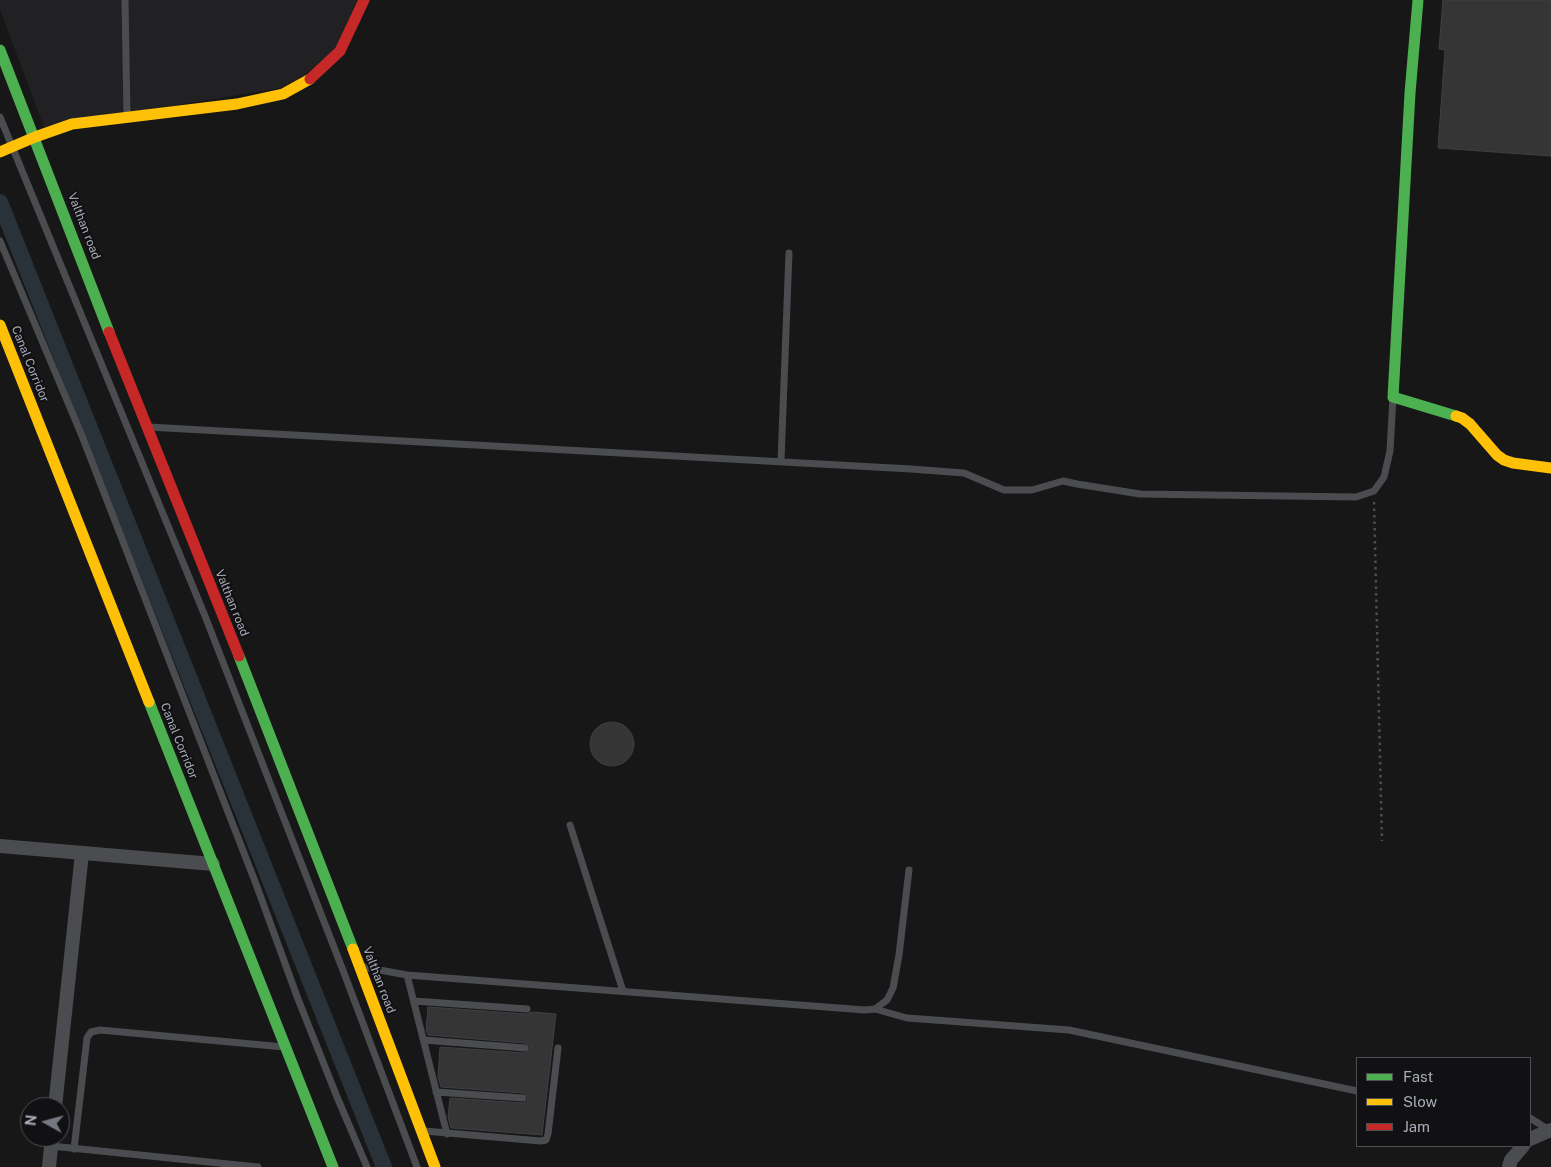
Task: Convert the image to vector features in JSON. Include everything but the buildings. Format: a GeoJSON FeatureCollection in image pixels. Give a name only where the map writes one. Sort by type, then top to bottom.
{"type":"FeatureCollection","features":[{"type":"Feature","properties":{"kind":"main road"},"geometry":{"type":"LineString","coordinates":[[0,152],[72,124],[238,104],[282,94],[313,77],[340,51],[364,0]]}},
{"type":"Feature","properties":{"kind":"main road"},"geometry":{"type":"LineString","coordinates":[[1418,0],[1410,93],[1393,397],[1462,418],[1504,460],[1551,468]]}},
{"type":"Feature","properties":{"kind":"main road","name":"Valthan road"},"geometry":{"type":"LineString","coordinates":[[0,50],[147,427],[221,610],[436,1167]]}},
{"type":"Feature","properties":{"kind":"main road","name":"Canal Corridor"},"geometry":{"type":"LineString","coordinates":[[0,325],[333,1167]]}},
{"type":"Feature","properties":{"kind":"street"},"geometry":{"type":"LineString","coordinates":[[0,846],[213,864]]}},
{"type":"Feature","properties":{"kind":"street"},"geometry":{"type":"LineString","coordinates":[[56,1097],[82,853]]}},
{"type":"Feature","properties":{"kind":"street"},"geometry":{"type":"LineString","coordinates":[[1531,1138],[1550,1130]]}},
{"type":"Feature","properties":{"kind":"street"},"geometry":{"type":"LineString","coordinates":[[48,1167],[50,1147]]}},
{"type":"Feature","properties":{"kind":"street"},"geometry":{"type":"LineString","coordinates":[[1509,1167],[1511,1160],[1522,1147]]}},
{"type":"Feature","properties":{"kind":"lane"},"geometry":{"type":"LineString","coordinates":[[125,0],[127,117]]}},
{"type":"Feature","properties":{"kind":"lane"},"geometry":{"type":"LineString","coordinates":[[0,117],[205,616],[344,973],[417,1167]]}},
{"type":"Feature","properties":{"kind":"lane"},"geometry":{"type":"LineString","coordinates":[[0,240],[82,436],[256,884],[298,999],[367,1167]]}},
{"type":"Feature","properties":{"kind":"lane"},"geometry":{"type":"LineString","coordinates":[[781,461],[789,253]]}},
{"type":"Feature","properties":{"kind":"lane"},"geometry":{"type":"LineString","coordinates":[[147,427],[781,461],[964,473],[1004,490],[1032,490],[1063,480],[1140,494],[1356,497],[1374,491],[1384,477],[1390,451],[1393,397]]}},
{"type":"Feature","properties":{"kind":"lane"},"geometry":{"type":"LineString","coordinates":[[570,825],[623,991]]}},
{"type":"Feature","properties":{"kind":"lane"},"geometry":{"type":"LineString","coordinates":[[875,1009],[887,1000],[893,988],[899,955],[909,870]]}},
{"type":"Feature","properties":{"kind":"lane"},"geometry":{"type":"LineString","coordinates":[[360,967],[407,975],[865,1010],[875,1009],[907,1018],[1069,1030],[1356,1090]]}},
{"type":"Feature","properties":{"kind":"lane"},"geometry":{"type":"LineString","coordinates":[[407,975],[447,1134]]}},
{"type":"Feature","properties":{"kind":"lane"},"geometry":{"type":"LineString","coordinates":[[414,1001],[527,1009]]}},
{"type":"Feature","properties":{"kind":"lane"},"geometry":{"type":"LineString","coordinates":[[74,1149],[87,1038],[91,1032],[100,1030],[285,1047]]}},
{"type":"Feature","properties":{"kind":"lane"},"geometry":{"type":"LineString","coordinates":[[424,1040],[525,1048]]}},
{"type":"Feature","properties":{"kind":"lane"},"geometry":{"type":"LineString","coordinates":[[421,1131],[542,1142],[546,1140],[558,1048]]}},
{"type":"Feature","properties":{"kind":"lane"},"geometry":{"type":"LineString","coordinates":[[436,1092],[523,1098]]}},
{"type":"Feature","properties":{"kind":"lane"},"geometry":{"type":"LineString","coordinates":[[1531,1119],[1550,1130]]}},
{"type":"Feature","properties":{"kind":"lane"},"geometry":{"type":"LineString","coordinates":[[67,1147],[258,1167]]}},
{"type":"Feature","properties":{"kind":"path"},"geometry":{"type":"LineString","coordinates":[[1374,491],[1382,841]]}},
{"type":"Feature","properties":{"kind":"shaded area"},"geometry":{"type":"Polygon","coordinates":[[[0,0],[357,0],[336,48],[307,73],[281,88],[44,127],[0,10],[0,0]]]}},
{"type":"Feature","properties":{"kind":"waterway"},"geometry":{"type":"LineString","coordinates":[[0,202],[384,1167]]}},
{"type":"Feature","properties":{"kind":"traffic: fast"},"geometry":{"type":"LineString","coordinates":[[1418,0],[1410,93],[1393,397],[1456,416]]}},
{"type":"Feature","properties":{"kind":"traffic: fast"},"geometry":{"type":"LineString","coordinates":[[0,50],[109,332]]}},
{"type":"Feature","properties":{"kind":"traffic: fast"},"geometry":{"type":"LineString","coordinates":[[239,656],[353,949]]}},
{"type":"Feature","properties":{"kind":"traffic: fast"},"geometry":{"type":"LineString","coordinates":[[149,702],[333,1167]]}},
{"type":"Feature","properties":{"kind":"traffic: slow"},"geometry":{"type":"LineString","coordinates":[[0,152],[72,124],[237,104],[283,94],[310,79]]}},
{"type":"Feature","properties":{"kind":"traffic: slow"},"geometry":{"type":"LineString","coordinates":[[0,325],[149,702]]}},
{"type":"Feature","properties":{"kind":"traffic: slow"},"geometry":{"type":"LineString","coordinates":[[1456,416],[1470,424],[1497,455],[1504,460],[1551,468]]}},
{"type":"Feature","properties":{"kind":"traffic: slow"},"geometry":{"type":"LineString","coordinates":[[353,949],[435,1167]]}},
{"type":"Feature","properties":{"kind":"traffic: jam"},"geometry":{"type":"LineString","coordinates":[[310,79],[340,51],[364,0]]}},
{"type":"Feature","properties":{"kind":"traffic: jam"},"geometry":{"type":"LineString","coordinates":[[109,332],[239,656]]}}]}
